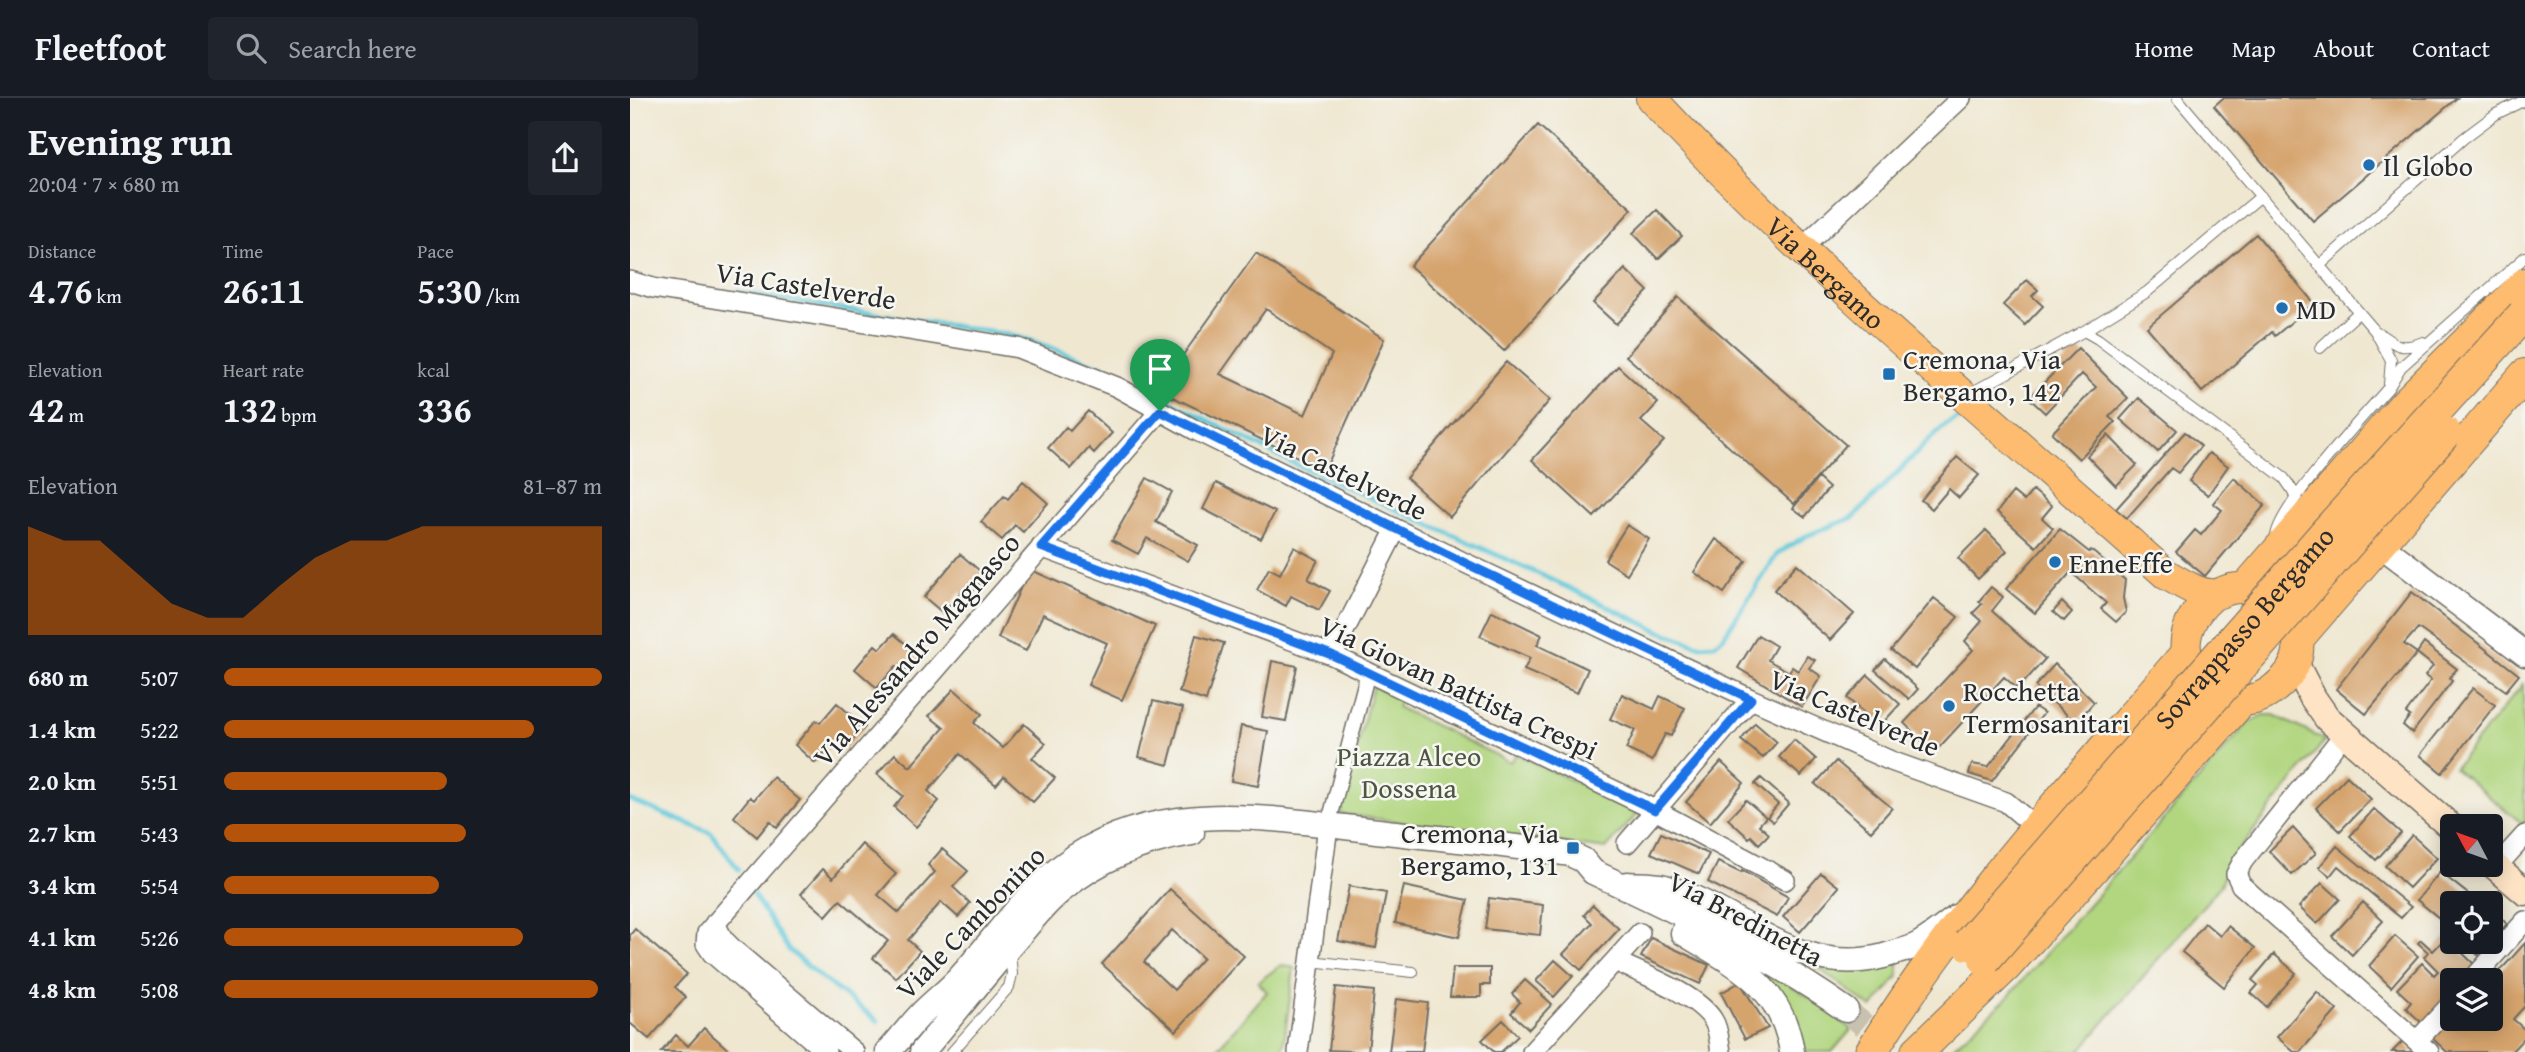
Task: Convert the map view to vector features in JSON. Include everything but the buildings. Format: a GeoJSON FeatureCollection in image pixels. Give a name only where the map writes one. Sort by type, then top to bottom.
{"type":"FeatureCollection","features":[{"type":"Feature","properties":{"kind":"highway"},"geometry":{"type":"LineString","coordinates":[[2246,588],[2273,556],[2309,499],[2406,403],[2524,314]]}},
{"type":"Feature","properties":{"kind":"highway","name":"Sovrappasso Bergamo"},"geometry":{"type":"LineString","coordinates":[[1977,951],[2326,532],[2524,314]]}},
{"type":"Feature","properties":{"kind":"highway"},"geometry":{"type":"LineString","coordinates":[[2296,651],[2379,545],[2525,374]]}},
{"type":"Feature","properties":{"kind":"highway"},"geometry":{"type":"LineString","coordinates":[[1871,1052],[1893,1016],[1973,905],[2055,805],[2186,654]]}},
{"type":"Feature","properties":{"kind":"highway"},"geometry":{"type":"LineString","coordinates":[[1917,1052],[2007,965],[2183,766],[2256,696]]}},
{"type":"Feature","properties":{"kind":"highway"},"geometry":{"type":"LineString","coordinates":[[2128,721],[2153,720],[2166,726],[2182,743],[2186,753],[2183,766]]}},
{"type":"Feature","properties":{"kind":"highway"},"geometry":{"type":"LineString","coordinates":[[1877,1052],[1977,951]]}},
{"type":"Feature","properties":{"kind":"highway"},"geometry":{"type":"LineString","coordinates":[[1905,1052],[1977,951]]}},
{"type":"Feature","properties":{"kind":"main road","name":"Via Bergamo"},"geometry":{"type":"LineString","coordinates":[[1651,98],[1715,167],[1801,249],[2167,575],[2197,591],[2215,594],[2246,588]]}},
{"type":"Feature","properties":{"kind":"main road","name":"Via Bergamo"},"geometry":{"type":"LineString","coordinates":[[2167,575],[2185,604],[2189,622],[2186,654]]}},
{"type":"Feature","properties":{"kind":"main road"},"geometry":{"type":"LineString","coordinates":[[2246,588],[2275,598],[2290,616],[2296,651],[2313,698],[2336,725],[2440,817]]}},
{"type":"Feature","properties":{"kind":"main road"},"geometry":{"type":"LineString","coordinates":[[2189,622],[2200,606],[2215,594]]}},
{"type":"Feature","properties":{"kind":"main road"},"geometry":{"type":"LineString","coordinates":[[2256,696],[2285,680],[2296,651]]}},
{"type":"Feature","properties":{"kind":"main road"},"geometry":{"type":"LineString","coordinates":[[2186,654],[2191,669],[2211,692],[2226,698],[2287,697],[2336,725]]}},
{"type":"Feature","properties":{"kind":"main road"},"geometry":{"type":"LineString","coordinates":[[2503,873],[2525,892]]}},
{"type":"Feature","properties":{"kind":"street"},"geometry":{"type":"LineString","coordinates":[[1801,249],[1961,98]]}},
{"type":"Feature","properties":{"kind":"street","name":"Via Castelverde"},"geometry":{"type":"LineString","coordinates":[[630,281],[653,288],[1018,348],[1117,387],[1396,528],[1751,699],[1891,761],[2006,802],[2055,805]]}},
{"type":"Feature","properties":{"kind":"street","name":"Via Alessandro Magnasco"},"geometry":{"type":"LineString","coordinates":[[715,923],[1160,411]]}},
{"type":"Feature","properties":{"kind":"street"},"geometry":{"type":"LineString","coordinates":[[2309,499],[2379,545],[2525,654]]}},
{"type":"Feature","properties":{"kind":"street"},"geometry":{"type":"LineString","coordinates":[[1332,655],[1396,528]]}},
{"type":"Feature","properties":{"kind":"street","name":"Via Giovan Battista Crespi"},"geometry":{"type":"LineString","coordinates":[[1041,547],[1332,655],[1655,810],[1785,880]]}},
{"type":"Feature","properties":{"kind":"street"},"geometry":{"type":"LineString","coordinates":[[1298,1052],[1327,833],[1368,673]]}},
{"type":"Feature","properties":{"kind":"street"},"geometry":{"type":"LineString","coordinates":[[1627,843],[1751,699]]}},
{"type":"Feature","properties":{"kind":"street"},"geometry":{"type":"LineString","coordinates":[[2336,725],[2236,874],[2241,885],[2423,1047],[2440,1021]]}},
{"type":"Feature","properties":{"kind":"street","name":"Via Castelverde"},"geometry":{"type":"LineString","coordinates":[[2006,802],[2026,819],[2031,834]]}},
{"type":"Feature","properties":{"kind":"street","name":"Viale Cambonino"},"geometry":{"type":"LineString","coordinates":[[922,1052],[1048,877],[1087,849],[1124,831],[1161,821],[1235,817],[1327,833],[1570,854],[1583,860],[1592,872],[1616,883]]}},
{"type":"Feature","properties":{"kind":"street"},"geometry":{"type":"LineString","coordinates":[[2503,856],[2525,835]]}},
{"type":"Feature","properties":{"kind":"street"},"geometry":{"type":"LineString","coordinates":[[1616,883],[1662,887],[1693,898],[1795,950],[1838,961],[1864,961],[1918,944],[1973,905]]}},
{"type":"Feature","properties":{"kind":"street"},"geometry":{"type":"LineString","coordinates":[[1616,883],[1647,912],[1736,965],[1766,990],[1779,1009],[1792,1052]]}},
{"type":"Feature","properties":{"kind":"street","name":"Via Bredinetta"},"geometry":{"type":"LineString","coordinates":[[1616,883],[1769,962],[1846,1010]]}},
{"type":"Feature","properties":{"kind":"street"},"geometry":{"type":"LineString","coordinates":[[2483,968],[2525,921]]}},
{"type":"Feature","properties":{"kind":"street"},"geometry":{"type":"LineString","coordinates":[[826,1052],[712,953],[706,944],[707,933],[715,923],[723,939],[734,950],[854,1052]]}},
{"type":"Feature","properties":{"kind":"street"},"geometry":{"type":"LineString","coordinates":[[1532,1052],[1640,933]]}},
{"type":"Feature","properties":{"kind":"street","name":"Viale Cambonino"},"geometry":{"type":"LineString","coordinates":[[888,1052],[920,1015],[1002,942]]}},
{"type":"Feature","properties":{"kind":"street"},"geometry":{"type":"LineString","coordinates":[[1615,961],[1687,997],[1705,1010],[1714,1021],[1721,1052]]}},
{"type":"Feature","properties":{"kind":"lane"},"geometry":{"type":"LineString","coordinates":[[2179,98],[2375,331],[2391,360],[2389,387]]}},
{"type":"Feature","properties":{"kind":"lane"},"geometry":{"type":"LineString","coordinates":[[2320,265],[2464,138],[2496,114],[2525,100]]}},
{"type":"Feature","properties":{"kind":"lane"},"geometry":{"type":"LineString","coordinates":[[1966,396],[2084,331],[2147,292],[2261,196]]}},
{"type":"Feature","properties":{"kind":"lane"},"geometry":{"type":"LineString","coordinates":[[2084,331],[2284,478],[2293,491],[2309,499],[2401,367],[2525,257]]}},
{"type":"Feature","properties":{"kind":"lane"},"geometry":{"type":"LineString","coordinates":[[2320,348],[2359,312]]}},
{"type":"Feature","properties":{"kind":"lane"},"geometry":{"type":"LineString","coordinates":[[2375,331],[2398,346],[2409,348],[2430,340]]}},
{"type":"Feature","properties":{"kind":"lane"},"geometry":{"type":"LineString","coordinates":[[952,1052],[1012,981],[1012,960],[1002,942]]}},
{"type":"Feature","properties":{"kind":"lane"},"geometry":{"type":"LineString","coordinates":[[1310,961],[1413,972]]}},
{"type":"Feature","properties":{"kind":"green space"},"geometry":{"type":"Polygon","coordinates":[[[2523,684],[2525,821],[2523,824],[2454,768],[2523,684]]]}},
{"type":"Feature","properties":{"kind":"green space","name":"Piazza Alceo Dossena"},"geometry":{"type":"Polygon","coordinates":[[[1373,685],[1400,699],[1397,707],[1510,762],[1516,754],[1639,812],[1606,849],[1340,814],[1373,685]]]}},
{"type":"Feature","properties":{"kind":"green space"},"geometry":{"type":"Polygon","coordinates":[[[2263,715],[2274,715],[2325,740],[2229,862],[2221,885],[2079,1052],[1948,1052],[2008,997],[2247,724],[2263,715]]]}},
{"type":"Feature","properties":{"kind":"green space"},"geometry":{"type":"Polygon","coordinates":[[[1898,962],[1898,977],[1872,1008],[1817,967],[1898,962]]]}},
{"type":"Feature","properties":{"kind":"green space"},"geometry":{"type":"Polygon","coordinates":[[[1752,963],[1816,1001],[1852,1029],[1832,1052],[1800,1052],[1752,963]]]}},
{"type":"Feature","properties":{"kind":"green space"},"geometry":{"type":"Polygon","coordinates":[[[1281,965],[1294,968],[1284,1042],[1280,1052],[1214,1052],[1267,992],[1258,982],[1281,965]]]}},
{"type":"Feature","properties":{"kind":"waterway"},"geometry":{"type":"LineString","coordinates":[[736,292],[1004,334],[1032,341],[1100,366],[1295,464],[1657,630],[1698,645],[1715,644],[1724,636],[1778,553],[1806,536],[1854,517],[1930,439],[1947,424],[1962,416]]}},
{"type":"Feature","properties":{"kind":"waterway"},"geometry":{"type":"LineString","coordinates":[[630,800],[711,833],[739,870]]}},
{"type":"Feature","properties":{"kind":"waterway"},"geometry":{"type":"LineString","coordinates":[[753,894],[788,949],[878,1021]]}},
{"type":"Feature","properties":{"kind":"tunnel"},"geometry":{"type":"LineString","coordinates":[[1846,1010],[1896,1052]]}},
{"type":"Feature","properties":{"kind":"place","name":"Il Globo"},"geometry":{"type":"Point","coordinates":[2369,165]}},
{"type":"Feature","properties":{"kind":"place","name":"MD"},"geometry":{"type":"Point","coordinates":[2282,308]}},
{"type":"Feature","properties":{"kind":"place","name":"Cremona, Via Bergamo, 142"},"geometry":{"type":"Point","coordinates":[1889,374]}},
{"type":"Feature","properties":{"kind":"place","name":"EnneEffe"},"geometry":{"type":"Point","coordinates":[2055,562]}},
{"type":"Feature","properties":{"kind":"place","name":"Rocchetta Termosanitari"},"geometry":{"type":"Point","coordinates":[1949,706]}},
{"type":"Feature","properties":{"kind":"place","name":"Cremona, Via Bergamo, 131"},"geometry":{"type":"Point","coordinates":[1573,848]}},
{"type":"Feature","properties":{"kind":"route"},"geometry":{"type":"LineString","coordinates":[[1160,411],[1461,561],[1751,699],[1655,810],[1332,655],[1041,547],[1160,411]]}}]}
